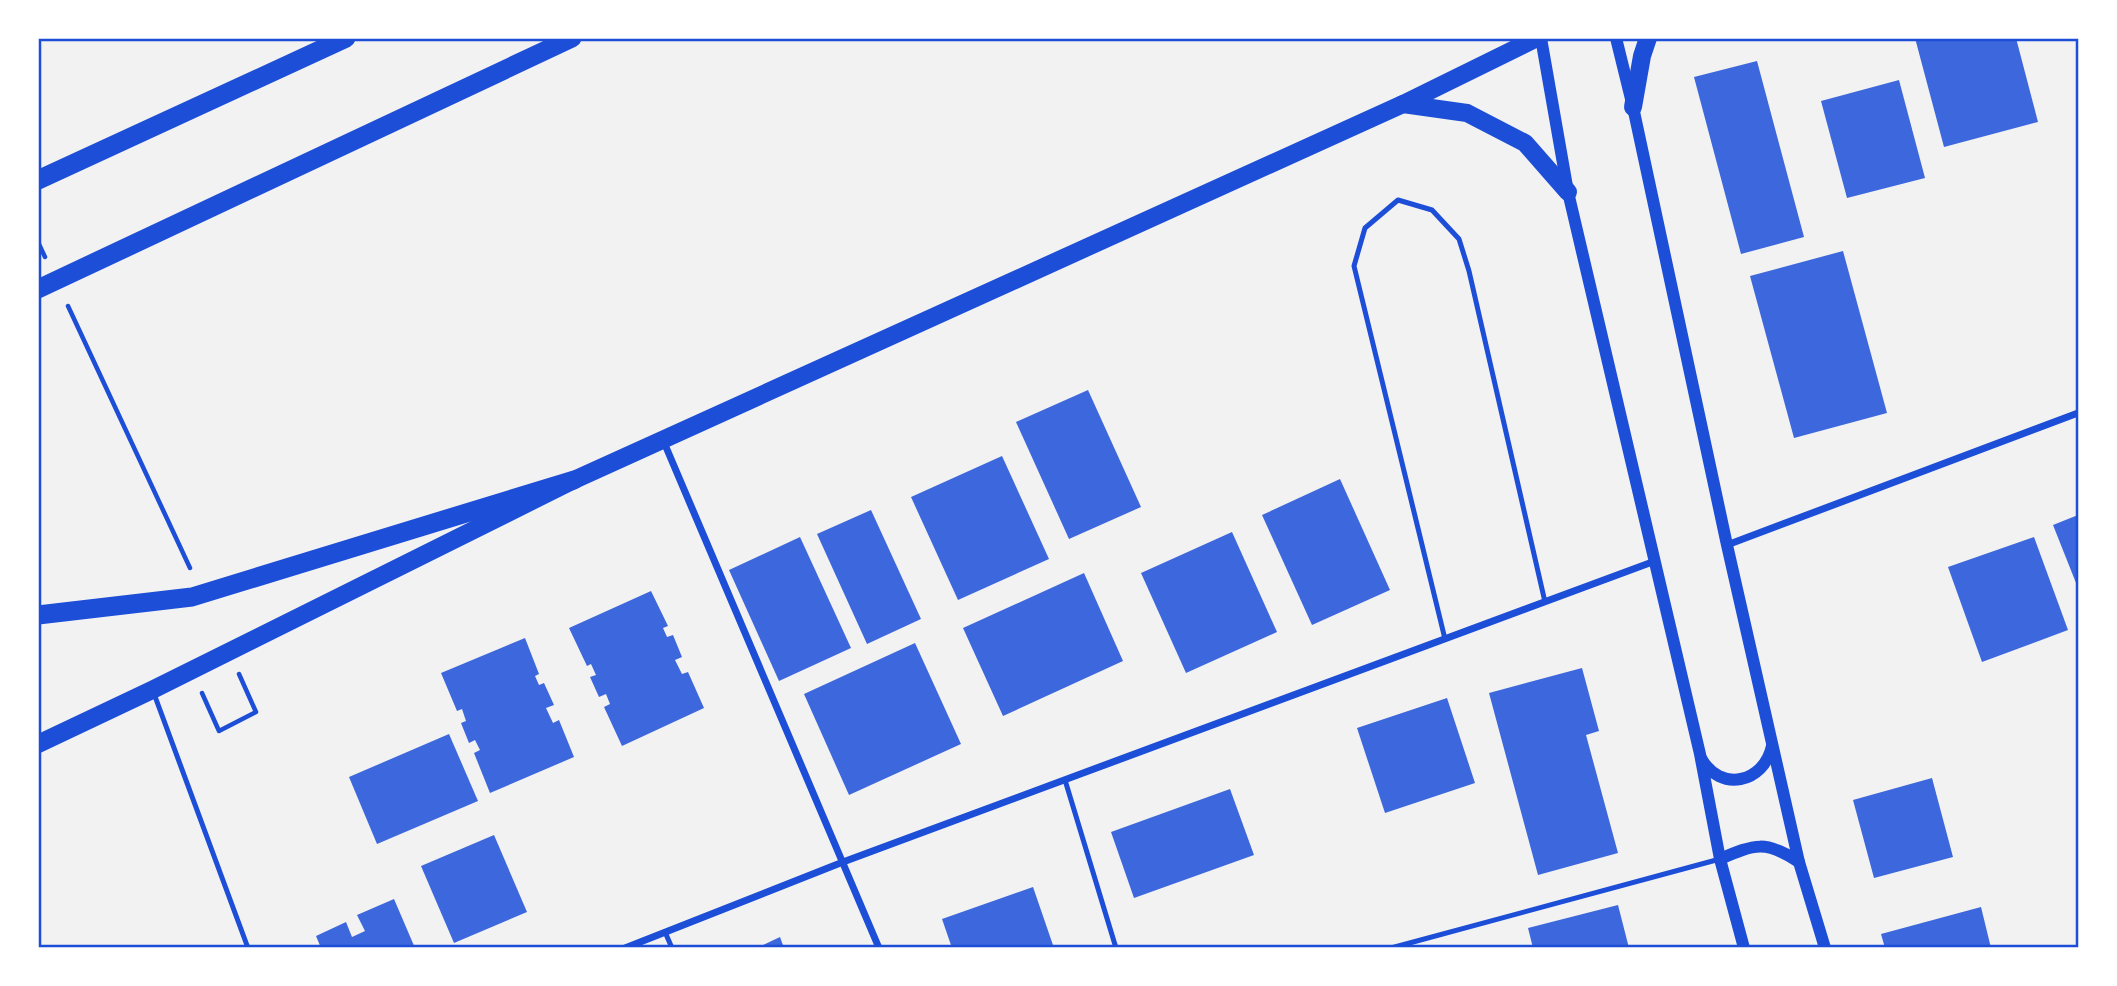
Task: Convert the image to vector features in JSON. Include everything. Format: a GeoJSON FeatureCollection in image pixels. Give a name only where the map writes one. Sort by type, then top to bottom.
{"type":"FeatureCollection","features":[{"type":"Feature","properties":{"kind":"highway"},"geometry":{"type":"LineString","coordinates":[[38,180],[346,38]]}},
{"type":"Feature","properties":{"kind":"highway"},"geometry":{"type":"LineString","coordinates":[[38,289],[572,38]]}},
{"type":"Feature","properties":{"kind":"highway"},"geometry":{"type":"LineString","coordinates":[[38,615],[192,597],[574,480]]}},
{"type":"Feature","properties":{"kind":"main road"},"geometry":{"type":"LineString","coordinates":[[38,744],[574,480],[1403,104],[1539,38]]}},
{"type":"Feature","properties":{"kind":"main road"},"geometry":{"type":"LineString","coordinates":[[1633,107],[1648,38]]}},
{"type":"Feature","properties":{"kind":"main road"},"geometry":{"type":"LineString","coordinates":[[1403,104],[1467,113],[1525,143],[1568,192]]}},
{"type":"Feature","properties":{"kind":"street"},"geometry":{"type":"LineString","coordinates":[[1539,38],[1568,192],[1700,754],[1720,859],[1744,947]]}},
{"type":"Feature","properties":{"kind":"street"},"geometry":{"type":"LineString","coordinates":[[1616,38],[1799,862],[1825,947]]}},
{"type":"Feature","properties":{"kind":"street"},"geometry":{"type":"LineString","coordinates":[[1727,545],[2078,413]]}},
{"type":"Feature","properties":{"kind":"street"},"geometry":{"type":"LineString","coordinates":[[663,440],[880,947]]}},
{"type":"Feature","properties":{"kind":"street"},"geometry":{"type":"LineString","coordinates":[[625,947],[843,862],[1655,561]]}},
{"type":"Feature","properties":{"kind":"street"},"geometry":{"type":"LineString","coordinates":[[1700,754],[1705,765],[1714,773],[1735,780],[1757,773],[1765,765],[1773,744]]}},
{"type":"Feature","properties":{"kind":"street"},"geometry":{"type":"LineString","coordinates":[[1720,859],[1760,845],[1782,850],[1799,862]]}},
{"type":"Feature","properties":{"kind":"lane"},"geometry":{"type":"LineString","coordinates":[[1445,639],[1354,266],[1365,228],[1398,200],[1432,210],[1458,239],[1469,271],[1545,602]]}},
{"type":"Feature","properties":{"kind":"lane"},"geometry":{"type":"LineString","coordinates":[[152,690],[248,947]]}},
{"type":"Feature","properties":{"kind":"lane"},"geometry":{"type":"LineString","coordinates":[[1065,780],[1116,947]]}},
{"type":"Feature","properties":{"kind":"lane"},"geometry":{"type":"LineString","coordinates":[[1391,947],[1720,859]]}},
{"type":"Feature","properties":{"kind":"lane"},"geometry":{"type":"LineString","coordinates":[[665,932],[672,947]]}},
{"type":"Feature","properties":{"kind":"path"},"geometry":{"type":"LineString","coordinates":[[38,242],[50,266]]}},
{"type":"Feature","properties":{"kind":"path"},"geometry":{"type":"LineString","coordinates":[[67,303],[193,576]]}},
{"type":"Feature","properties":{"kind":"path"},"geometry":{"type":"LineString","coordinates":[[192,670],[219,731],[256,712],[233,662]]}},
{"type":"Feature","properties":{"kind":"building"},"geometry":{"type":"Polygon","coordinates":[[[1915,38],[2016,38],[2038,122],[1944,147],[1915,38]]]}},
{"type":"Feature","properties":{"kind":"building"},"geometry":{"type":"Polygon","coordinates":[[[1757,61],[1804,237],[1741,254],[1694,77],[1757,61]]]}},
{"type":"Feature","properties":{"kind":"building"},"geometry":{"type":"Polygon","coordinates":[[[1899,80],[1925,178],[1847,198],[1821,101],[1899,80]]]}},
{"type":"Feature","properties":{"kind":"building"},"geometry":{"type":"Polygon","coordinates":[[[1843,251],[1887,413],[1794,438],[1750,276],[1843,251]]]}},
{"type":"Feature","properties":{"kind":"building"},"geometry":{"type":"Polygon","coordinates":[[[1088,390],[1141,507],[1069,539],[1016,422],[1088,390]]]}},
{"type":"Feature","properties":{"kind":"building"},"geometry":{"type":"Polygon","coordinates":[[[1002,456],[1049,559],[958,600],[911,497],[1002,456]]]}},
{"type":"Feature","properties":{"kind":"building"},"geometry":{"type":"Polygon","coordinates":[[[1340,479],[1390,590],[1312,625],[1262,515],[1340,479]]]}},
{"type":"Feature","properties":{"kind":"building"},"geometry":{"type":"Polygon","coordinates":[[[871,510],[921,619],[867,644],[817,534],[871,510]]]}},
{"type":"Feature","properties":{"kind":"building"},"geometry":{"type":"Polygon","coordinates":[[[2078,515],[2078,588],[2053,525],[2078,515]]]}},
{"type":"Feature","properties":{"kind":"building"},"geometry":{"type":"Polygon","coordinates":[[[1232,532],[1277,632],[1186,673],[1141,573],[1232,532]]]}},
{"type":"Feature","properties":{"kind":"building"},"geometry":{"type":"Polygon","coordinates":[[[800,537],[851,648],[779,681],[729,570],[800,537]]]}},
{"type":"Feature","properties":{"kind":"building"},"geometry":{"type":"Polygon","coordinates":[[[2034,537],[2068,630],[1982,662],[1948,567],[2034,537]]]}},
{"type":"Feature","properties":{"kind":"building"},"geometry":{"type":"Polygon","coordinates":[[[1084,573],[1123,661],[1003,716],[963,628],[1084,573]]]}},
{"type":"Feature","properties":{"kind":"building"},"geometry":{"type":"Polygon","coordinates":[[[651,591],[668,626],[663,628],[667,637],[673,635],[682,657],[675,660],[682,674],[688,672],[704,708],[622,746],[604,707],[610,704],[606,694],[599,697],[590,677],[596,675],[591,664],[587,666],[569,628],[651,591]]]}},
{"type":"Feature","properties":{"kind":"building"},"geometry":{"type":"Polygon","coordinates":[[[525,638],[539,674],[535,676],[539,685],[544,683],[554,705],[546,708],[553,723],[559,720],[574,757],[490,793],[474,753],[480,750],[475,740],[469,743],[461,723],[466,721],[462,709],[457,711],[441,673],[525,638]]]}},
{"type":"Feature","properties":{"kind":"building"},"geometry":{"type":"Polygon","coordinates":[[[915,643],[961,744],[849,795],[804,694],[915,643]]]}},
{"type":"Feature","properties":{"kind":"building"},"geometry":{"type":"Polygon","coordinates":[[[1582,668],[1599,731],[1586,735],[1618,853],[1538,875],[1489,693],[1582,668]]]}},
{"type":"Feature","properties":{"kind":"building"},"geometry":{"type":"Polygon","coordinates":[[[1447,698],[1475,783],[1385,813],[1357,728],[1447,698]]]}},
{"type":"Feature","properties":{"kind":"building"},"geometry":{"type":"Polygon","coordinates":[[[449,734],[478,801],[377,844],[349,777],[449,734]]]}},
{"type":"Feature","properties":{"kind":"building"},"geometry":{"type":"Polygon","coordinates":[[[1932,778],[1953,857],[1874,878],[1853,800],[1932,778]]]}},
{"type":"Feature","properties":{"kind":"building"},"geometry":{"type":"Polygon","coordinates":[[[1230,789],[1254,855],[1134,898],[1111,832],[1230,789]]]}},
{"type":"Feature","properties":{"kind":"building"},"geometry":{"type":"Polygon","coordinates":[[[494,835],[527,912],[454,943],[421,866],[494,835]]]}},
{"type":"Feature","properties":{"kind":"building"},"geometry":{"type":"Polygon","coordinates":[[[1033,887],[1054,948],[952,948],[942,919],[1033,887]]]}},
{"type":"Feature","properties":{"kind":"building"},"geometry":{"type":"Polygon","coordinates":[[[394,899],[415,948],[321,948],[316,936],[346,922],[352,937],[365,931],[357,915],[394,899]]]}},
{"type":"Feature","properties":{"kind":"building"},"geometry":{"type":"Polygon","coordinates":[[[1618,905],[1629,948],[1533,948],[1528,928],[1618,905]]]}},
{"type":"Feature","properties":{"kind":"building"},"geometry":{"type":"Polygon","coordinates":[[[1981,907],[1991,948],[1885,948],[1881,934],[1981,907]]]}},
{"type":"Feature","properties":{"kind":"building"},"geometry":{"type":"Polygon","coordinates":[[[780,937],[784,948],[757,948],[780,937]]]}}]}
